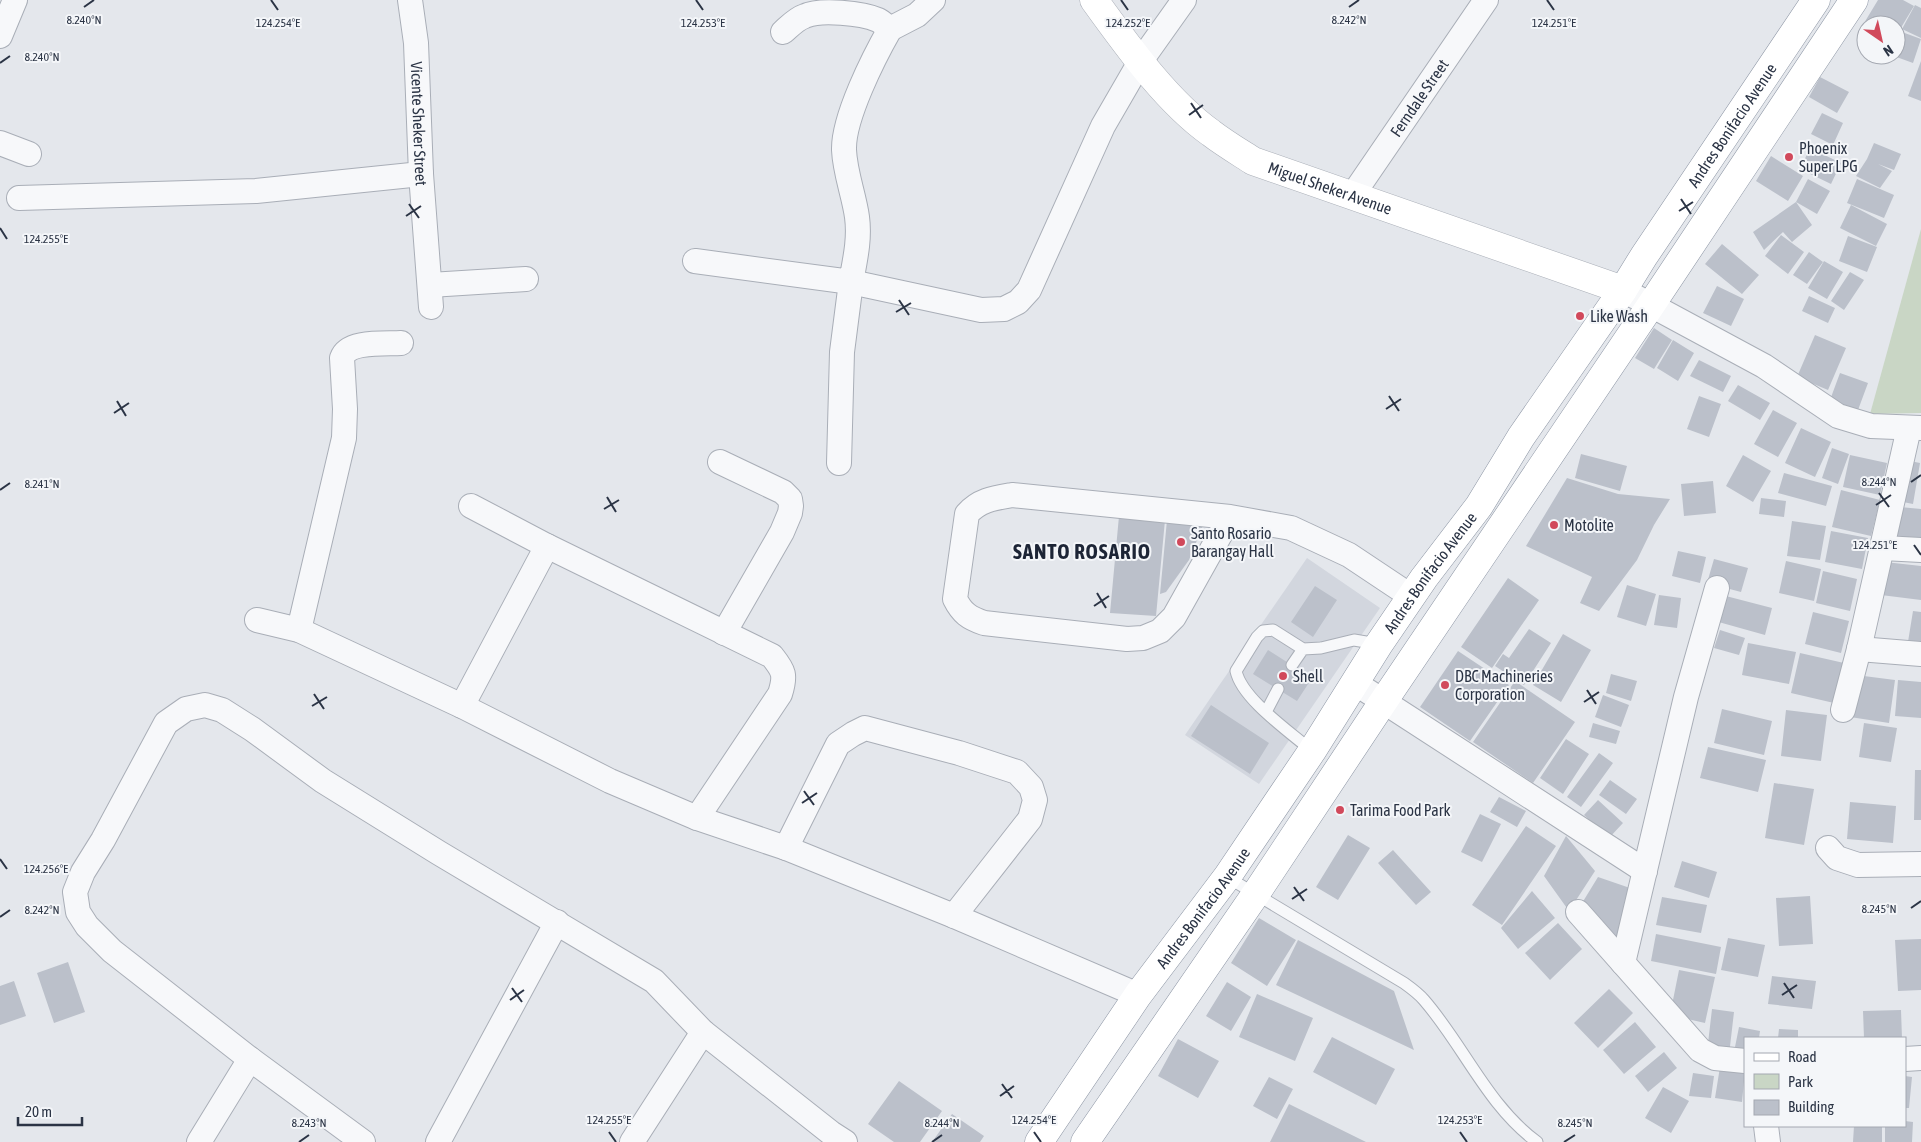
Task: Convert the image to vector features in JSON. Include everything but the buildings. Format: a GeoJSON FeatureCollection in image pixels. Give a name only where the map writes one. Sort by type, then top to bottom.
{"type":"FeatureCollection","features":[{"type":"Feature","properties":{"kind":"main road","name":"Miguel Sheker Avenue"},"geometry":{"type":"LineString","coordinates":[[1094,0],[1140,62],[1180,105],[1210,133],[1253,161],[1623,290]]}},
{"type":"Feature","properties":{"kind":"main road","name":"Andres Bonifacio Avenue"},"geometry":{"type":"LineString","coordinates":[[1039,1142],[1138,995],[1227,877],[1312,751],[1380,644],[1479,506],[1522,437],[1623,290],[1816,0]]}},
{"type":"Feature","properties":{"kind":"main road","name":"Andres Bonifacio Avenue"},"geometry":{"type":"LineString","coordinates":[[1084,1142],[1255,895],[1383,702],[1652,305],[1854,0]]}},
{"type":"Feature","properties":{"kind":"street"},"geometry":{"type":"LineString","coordinates":[[0,36],[15,0]]}},
{"type":"Feature","properties":{"kind":"street","name":"Vicente Sheker Street"},"geometry":{"type":"LineString","coordinates":[[410,0],[416,43],[421,174],[431,296],[526,279]]}},
{"type":"Feature","properties":{"kind":"street"},"geometry":{"type":"LineString","coordinates":[[839,463],[842,352],[851,282],[858,248],[857,218],[844,150],[845,131],[876,53],[890,29],[917,15],[933,0]]}},
{"type":"Feature","properties":{"kind":"street"},"geometry":{"type":"LineString","coordinates":[[695,261],[851,282],[981,310],[1004,309],[1018,302],[1029,290],[1103,126],[1140,62],[1184,0]]}},
{"type":"Feature","properties":{"kind":"street","name":"Ferndale Street"},"geometry":{"type":"LineString","coordinates":[[1352,196],[1486,0]]}},
{"type":"Feature","properties":{"kind":"street"},"geometry":{"type":"LineString","coordinates":[[784,32],[794,22],[806,15],[826,12],[878,20],[890,29]]}},
{"type":"Feature","properties":{"kind":"street"},"geometry":{"type":"LineString","coordinates":[[0,143],[29,154]]}},
{"type":"Feature","properties":{"kind":"street"},"geometry":{"type":"LineString","coordinates":[[19,198],[256,191],[421,174]]}},
{"type":"Feature","properties":{"kind":"street"},"geometry":{"type":"LineString","coordinates":[[1623,290],[1764,366],[1838,416],[1871,426],[1915,428],[1882,548],[1843,710]]}},
{"type":"Feature","properties":{"kind":"street"},"geometry":{"type":"LineString","coordinates":[[299,630],[344,438],[345,409],[342,358],[344,352],[360,345],[402,343]]}},
{"type":"Feature","properties":{"kind":"street"},"geometry":{"type":"LineString","coordinates":[[720,462],[783,492],[790,499],[792,506],[782,532],[724,633]]}},
{"type":"Feature","properties":{"kind":"street"},"geometry":{"type":"LineString","coordinates":[[1230,517],[1174,616],[1160,630],[1143,638],[1127,639],[984,623],[970,619],[960,609],[956,598],[967,514],[973,507],[989,499],[1012,495],[1230,517],[1291,528],[1349,555],[1412,597]]}},
{"type":"Feature","properties":{"kind":"street"},"geometry":{"type":"LineString","coordinates":[[470,506],[547,546],[772,656],[782,668],[785,680],[780,694],[697,818]]}},
{"type":"Feature","properties":{"kind":"street"},"geometry":{"type":"LineString","coordinates":[[462,706],[547,546]]}},
{"type":"Feature","properties":{"kind":"street"},"geometry":{"type":"LineString","coordinates":[[1882,548],[1921,550]]}},
{"type":"Feature","properties":{"kind":"street"},"geometry":{"type":"LineString","coordinates":[[1623,963],[1686,697],[1716,588]]}},
{"type":"Feature","properties":{"kind":"street"},"geometry":{"type":"LineString","coordinates":[[257,620],[299,630],[462,706],[610,782],[697,818],[786,848],[954,916],[1138,995]]}},
{"type":"Feature","properties":{"kind":"street"},"geometry":{"type":"LineString","coordinates":[[1859,649],[1921,654]]}},
{"type":"Feature","properties":{"kind":"street"},"geometry":{"type":"LineString","coordinates":[[1355,683],[1645,870]]}},
{"type":"Feature","properties":{"kind":"street"},"geometry":{"type":"LineString","coordinates":[[363,1142],[250,1059],[112,951],[87,926],[78,912],[76,892],[83,872],[103,840],[166,723],[186,709],[205,705],[222,710],[252,729],[323,781],[439,853],[654,981],[703,1032],[833,1139]]}},
{"type":"Feature","properties":{"kind":"street"},"geometry":{"type":"LineString","coordinates":[[786,848],[838,744],[866,728],[959,753],[1017,772],[1031,787],[1035,800],[1030,819],[954,916]]}},
{"type":"Feature","properties":{"kind":"street"},"geometry":{"type":"LineString","coordinates":[[1828,848],[1838,858],[1858,865],[1921,864]]}},
{"type":"Feature","properties":{"kind":"street"},"geometry":{"type":"LineString","coordinates":[[1578,912],[1700,1050],[1716,1058],[1744,1061]]}},
{"type":"Feature","properties":{"kind":"street"},"geometry":{"type":"LineString","coordinates":[[438,1142],[557,922]]}},
{"type":"Feature","properties":{"kind":"street"},"geometry":{"type":"LineString","coordinates":[[632,1142],[703,1032]]}},
{"type":"Feature","properties":{"kind":"street"},"geometry":{"type":"LineString","coordinates":[[1906,1059],[1921,1058]]}},
{"type":"Feature","properties":{"kind":"street"},"geometry":{"type":"LineString","coordinates":[[199,1142],[250,1059]]}},
{"type":"Feature","properties":{"kind":"street"},"geometry":{"type":"LineString","coordinates":[[1766,1127],[1768,1142]]}},
{"type":"Feature","properties":{"kind":"lane"},"geometry":{"type":"LineString","coordinates":[[1312,751],[1266,712],[1245,692],[1238,681],[1236,671],[1257,637],[1264,631],[1273,630],[1304,649],[1321,648],[1354,640],[1380,644]]}},
{"type":"Feature","properties":{"kind":"lane"},"geometry":{"type":"LineString","coordinates":[[1292,665],[1304,649]]}},
{"type":"Feature","properties":{"kind":"lane"},"geometry":{"type":"LineString","coordinates":[[1266,712],[1278,689]]}},
{"type":"Feature","properties":{"kind":"lane"},"geometry":{"type":"LineString","coordinates":[[1227,877],[1404,982],[1424,999],[1495,1102],[1520,1130],[1537,1142]]}},
{"type":"Feature","properties":{"kind":"shaded area"},"geometry":{"type":"Polygon","coordinates":[[[1307,558],[1380,608],[1259,784],[1185,735],[1307,558]]]}},
{"type":"Feature","properties":{"kind":"green space"},"geometry":{"type":"Polygon","coordinates":[[[1921,229],[1921,413],[1870,414],[1921,229]]]}},
{"type":"Feature","properties":{"kind":"place","name":"Phoenix Super LPG"},"geometry":{"type":"Point","coordinates":[1789,157]}},
{"type":"Feature","properties":{"kind":"place","name":"Like Wash"},"geometry":{"type":"Point","coordinates":[1580,316]}},
{"type":"Feature","properties":{"kind":"place","name":"Motolite"},"geometry":{"type":"Point","coordinates":[1554,525]}},
{"type":"Feature","properties":{"kind":"place","name":"Santo Rosario Barangay Hall"},"geometry":{"type":"Point","coordinates":[1181,542]}},
{"type":"Feature","properties":{"kind":"place","name":"Shell"},"geometry":{"type":"Point","coordinates":[1283,676]}},
{"type":"Feature","properties":{"kind":"place","name":"DBC Machineries Corporation"},"geometry":{"type":"Point","coordinates":[1445,685]}},
{"type":"Feature","properties":{"kind":"place","name":"Tarima Food Park"},"geometry":{"type":"Point","coordinates":[1340,810]}},
{"type":"Feature","properties":{"kind":"district","name":"SANTO ROSARIO"},"geometry":{"type":"Point","coordinates":[1082,551]}}]}
